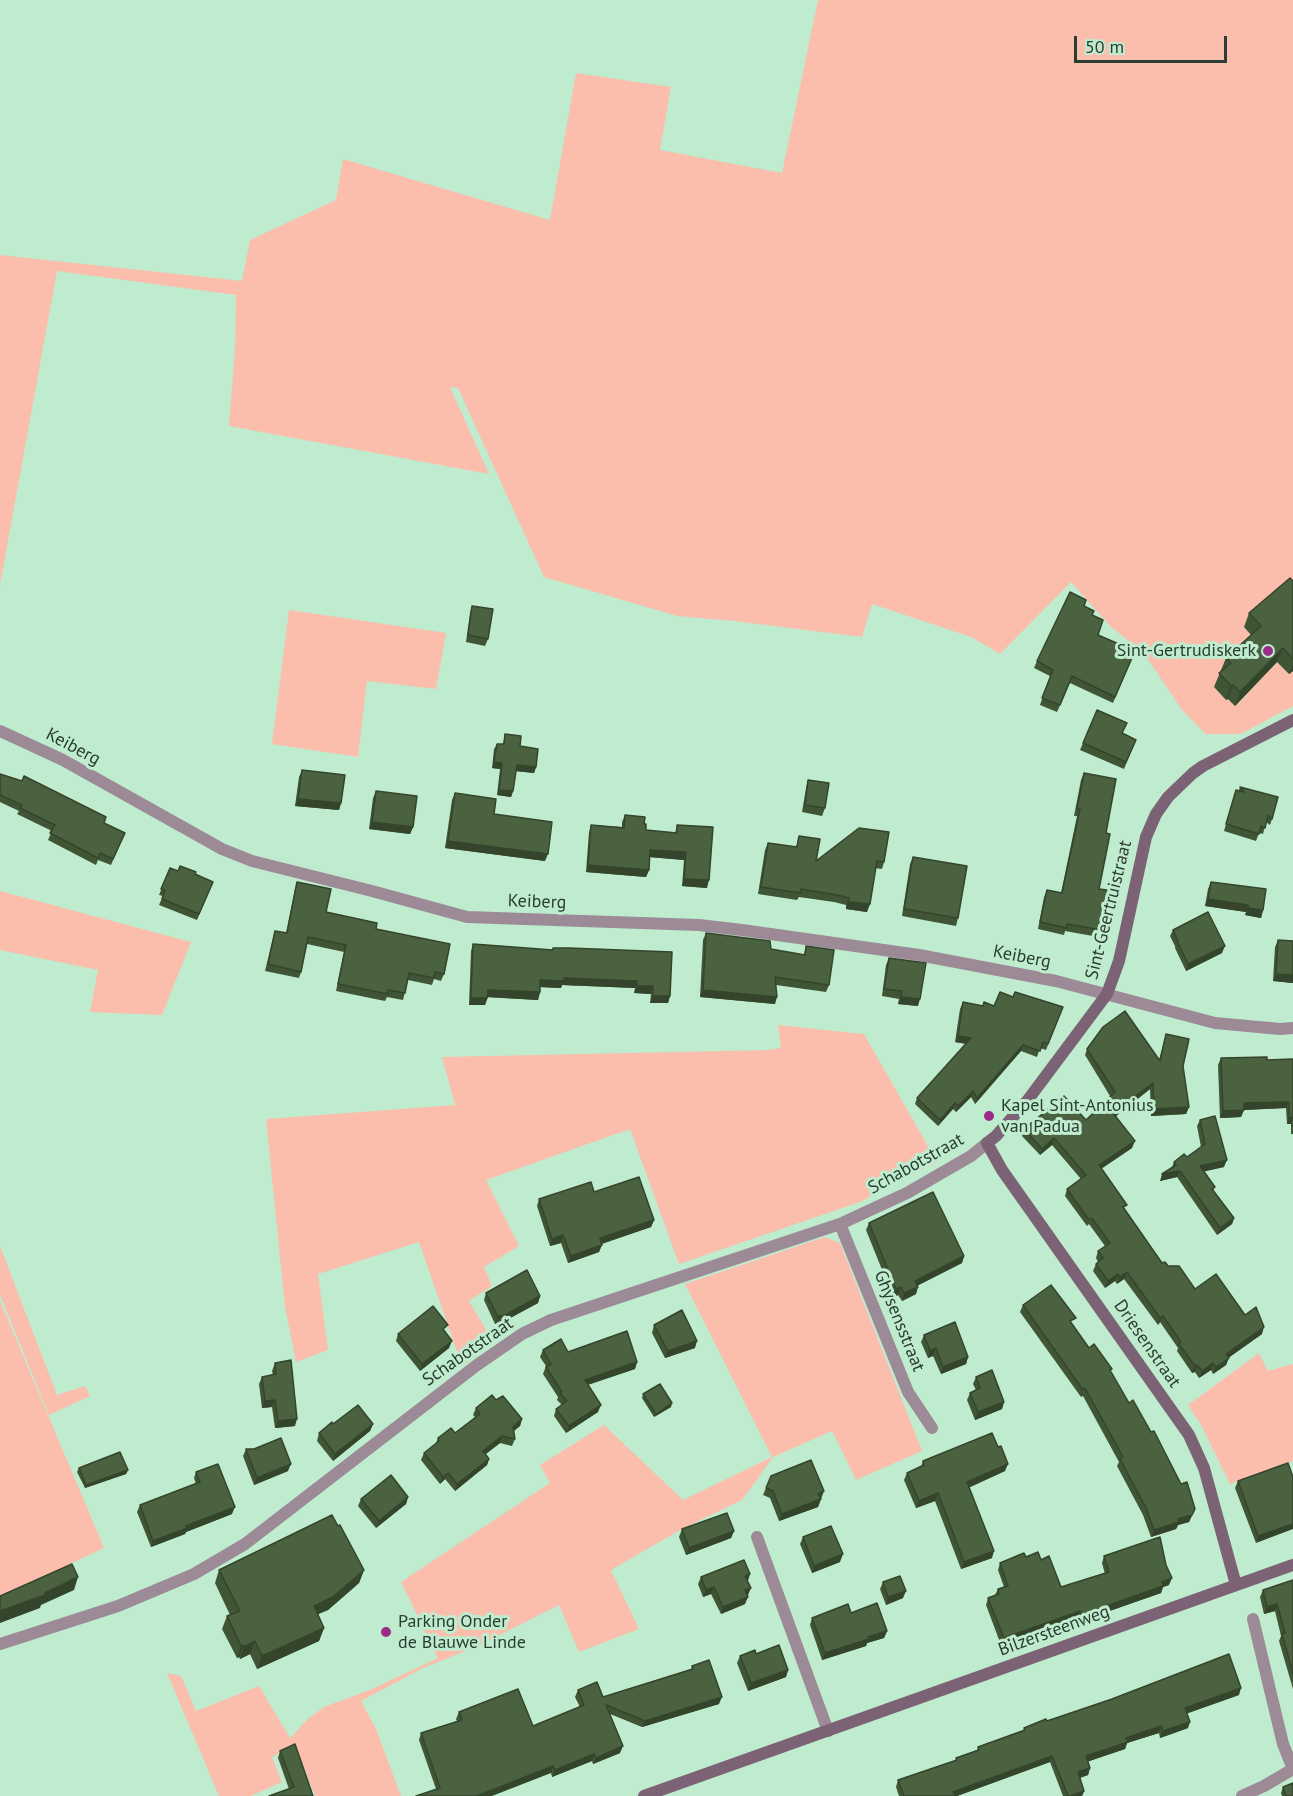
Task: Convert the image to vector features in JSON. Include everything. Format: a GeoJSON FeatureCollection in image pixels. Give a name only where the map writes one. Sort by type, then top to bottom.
{"type":"FeatureCollection","features":[{"type":"Feature","properties":{"kind":"street","name":"Sint-Geertruistraat"},"geometry":{"type":"LineString","coordinates":[[987,1143],[1027,1101],[1107,994],[1119,960],[1146,837],[1156,814],[1168,797],[1203,765],[1293,720]]}},
{"type":"Feature","properties":{"kind":"street","name":"Keiberg"},"geometry":{"type":"LineString","coordinates":[[0,731],[63,760],[165,818],[252,861],[467,917],[699,925],[919,955],[1056,981],[1215,1023],[1280,1029],[1293,1028]]}},
{"type":"Feature","properties":{"kind":"street","name":"Schabotstraat"},"geometry":{"type":"LineString","coordinates":[[0,1644],[118,1606],[194,1574],[245,1544],[477,1365],[522,1334],[551,1320],[840,1224],[907,1193],[971,1156],[987,1143]]}},
{"type":"Feature","properties":{"kind":"street","name":"Driesenstraat"},"geometry":{"type":"LineString","coordinates":[[987,1143],[1002,1170],[1189,1435],[1204,1468],[1236,1585]]}},
{"type":"Feature","properties":{"kind":"street","name":"Ghysensstraat"},"geometry":{"type":"LineString","coordinates":[[840,1224],[908,1392],[932,1428]]}},
{"type":"Feature","properties":{"kind":"street"},"geometry":{"type":"LineString","coordinates":[[757,1537],[828,1731]]}},
{"type":"Feature","properties":{"kind":"street","name":"Bilzersteenweg"},"geometry":{"type":"LineString","coordinates":[[644,1796],[1293,1565]]}},
{"type":"Feature","properties":{"kind":"street"},"geometry":{"type":"LineString","coordinates":[[1242,1796],[1293,1769],[1283,1744],[1253,1619]]}},
{"type":"Feature","properties":{"kind":"shaded area"},"geometry":{"type":"Polygon","coordinates":[[[818,0],[1293,0],[1293,601],[1244,627],[1255,640],[1214,687],[1226,700],[1228,699],[1236,706],[1244,697],[1247,698],[1245,696],[1277,662],[1289,674],[1293,671],[1293,706],[1241,734],[1206,734],[1182,710],[1143,652],[1111,627],[1071,582],[1000,654],[971,637],[872,604],[862,637],[677,616],[544,577],[458,388],[450,387],[489,474],[229,426],[235,348],[236,295],[57,271],[0,585],[0,255],[242,281],[250,240],[336,200],[343,159],[550,220],[576,73],[671,87],[660,150],[782,173],[818,0]]]}},
{"type":"Feature","properties":{"kind":"shaded area"},"geometry":{"type":"Polygon","coordinates":[[[289,610],[446,633],[436,689],[367,681],[358,757],[272,744],[289,610]]]}},
{"type":"Feature","properties":{"kind":"shaded area"},"geometry":{"type":"Polygon","coordinates":[[[0,891],[191,942],[162,1015],[90,1012],[98,970],[0,950],[0,891]]]}},
{"type":"Feature","properties":{"kind":"shaded area"},"geometry":{"type":"Polygon","coordinates":[[[778,1025],[864,1034],[937,1162],[860,1202],[679,1264],[630,1129],[486,1180],[519,1246],[484,1267],[492,1286],[469,1301],[494,1343],[462,1366],[419,1242],[318,1274],[328,1350],[296,1362],[285,1307],[266,1119],[455,1105],[442,1057],[768,1050],[781,1048],[778,1025]]]}},
{"type":"Feature","properties":{"kind":"shaded area"},"geometry":{"type":"Polygon","coordinates":[[[825,1237],[840,1243],[922,1451],[856,1480],[832,1431],[773,1457],[742,1500],[680,1530],[611,1570],[639,1629],[579,1652],[559,1605],[478,1646],[423,1668],[361,1701],[376,1729],[401,1796],[315,1796],[295,1745],[272,1757],[282,1782],[251,1796],[219,1796],[167,1673],[181,1676],[196,1711],[259,1686],[290,1738],[308,1719],[324,1707],[372,1689],[438,1658],[401,1582],[550,1483],[540,1465],[604,1425],[683,1500],[772,1457],[685,1284],[825,1237]]]}},
{"type":"Feature","properties":{"kind":"shaded area"},"geometry":{"type":"Polygon","coordinates":[[[0,1246],[57,1395],[85,1386],[90,1396],[49,1415],[0,1295],[0,1246]]]}},
{"type":"Feature","properties":{"kind":"shaded area"},"geometry":{"type":"Polygon","coordinates":[[[0,1301],[104,1548],[0,1597],[0,1301]]]}},
{"type":"Feature","properties":{"kind":"shaded area"},"geometry":{"type":"Polygon","coordinates":[[[1259,1353],[1268,1371],[1293,1364],[1293,1461],[1230,1484],[1200,1423],[1188,1405],[1259,1353]]]}},
{"type":"Feature","properties":{"kind":"building","name":"Sint-Gertrudiskerk"},"geometry":{"type":"Polygon","coordinates":[[[1290,578],[1293,581],[1293,659],[1283,648],[1240,692],[1219,673],[1231,663],[1226,658],[1261,626],[1249,613],[1290,578]]]}},
{"type":"Feature","properties":{"kind":"building"},"geometry":{"type":"Polygon","coordinates":[[[1070,592],[1086,600],[1084,606],[1094,611],[1092,615],[1103,620],[1098,635],[1135,651],[1115,697],[1072,676],[1060,705],[1042,698],[1053,670],[1037,661],[1070,592]]]}},
{"type":"Feature","properties":{"kind":"building"},"geometry":{"type":"Polygon","coordinates":[[[472,606],[493,609],[488,639],[468,635],[472,606]]]}},
{"type":"Feature","properties":{"kind":"building"},"geometry":{"type":"Polygon","coordinates":[[[1097,710],[1127,723],[1122,733],[1136,740],[1126,762],[1083,743],[1097,710]]]}},
{"type":"Feature","properties":{"kind":"building"},"geometry":{"type":"Polygon","coordinates":[[[505,734],[521,736],[520,746],[538,749],[536,767],[517,765],[513,791],[499,790],[502,763],[494,762],[497,744],[504,744],[505,734]]]}},
{"type":"Feature","properties":{"kind":"building"},"geometry":{"type":"Polygon","coordinates":[[[302,770],[345,775],[341,803],[298,799],[302,770]]]}},
{"type":"Feature","properties":{"kind":"building"},"geometry":{"type":"Polygon","coordinates":[[[1084,773],[1116,779],[1106,833],[1110,834],[1099,889],[1115,891],[1107,931],[1067,924],[1066,928],[1040,922],[1047,890],[1062,893],[1080,809],[1077,809],[1084,773]]]}},
{"type":"Feature","properties":{"kind":"building"},"geometry":{"type":"Polygon","coordinates":[[[0,774],[22,781],[24,776],[106,817],[104,823],[125,833],[113,859],[100,853],[98,858],[50,833],[55,825],[20,808],[22,805],[0,795],[0,774]]]}},
{"type":"Feature","properties":{"kind":"building"},"geometry":{"type":"Polygon","coordinates":[[[808,780],[829,783],[825,808],[805,805],[808,780]]]}},
{"type":"Feature","properties":{"kind":"building"},"geometry":{"type":"Polygon","coordinates":[[[1240,787],[1278,797],[1272,819],[1268,815],[1265,828],[1261,826],[1259,834],[1226,824],[1236,790],[1244,792],[1240,787]]]}},
{"type":"Feature","properties":{"kind":"building"},"geometry":{"type":"Polygon","coordinates":[[[376,791],[417,796],[413,827],[372,822],[376,791]]]}},
{"type":"Feature","properties":{"kind":"building"},"geometry":{"type":"Polygon","coordinates":[[[455,793],[496,799],[494,814],[552,822],[548,854],[448,841],[455,793]]]}},
{"type":"Feature","properties":{"kind":"building"},"geometry":{"type":"Polygon","coordinates":[[[625,815],[645,817],[646,830],[677,833],[677,825],[713,827],[709,880],[684,879],[686,852],[650,850],[649,870],[588,865],[591,825],[624,828],[625,815]]]}},
{"type":"Feature","properties":{"kind":"building"},"geometry":{"type":"Polygon","coordinates":[[[859,828],[889,832],[884,862],[877,861],[870,904],[848,902],[849,898],[801,889],[800,893],[761,887],[768,843],[797,847],[799,836],[820,839],[816,861],[859,828]]]}},
{"type":"Feature","properties":{"kind":"building"},"geometry":{"type":"Polygon","coordinates":[[[913,857],[967,866],[958,918],[904,909],[913,857]]]}},
{"type":"Feature","properties":{"kind":"building"},"geometry":{"type":"Polygon","coordinates":[[[180,866],[213,882],[199,914],[162,899],[165,890],[161,889],[170,868],[178,871],[180,866]]]}},
{"type":"Feature","properties":{"kind":"building"},"geometry":{"type":"Polygon","coordinates":[[[297,882],[331,889],[326,912],[377,923],[376,929],[450,944],[444,974],[435,972],[434,978],[409,973],[405,993],[388,990],[388,994],[338,984],[346,945],[308,937],[301,972],[268,964],[275,931],[287,933],[297,882]]]}},
{"type":"Feature","properties":{"kind":"building"},"geometry":{"type":"Polygon","coordinates":[[[1211,882],[1266,889],[1263,910],[1248,908],[1248,905],[1208,899],[1211,882]]]}},
{"type":"Feature","properties":{"kind":"building"},"geometry":{"type":"Polygon","coordinates":[[[1208,912],[1225,946],[1188,964],[1173,930],[1208,912]]]}},
{"type":"Feature","properties":{"kind":"building"},"geometry":{"type":"Polygon","coordinates":[[[706,933],[770,941],[771,949],[805,955],[806,946],[834,950],[829,985],[775,977],[777,997],[703,990],[706,933]]]}},
{"type":"Feature","properties":{"kind":"building"},"geometry":{"type":"Polygon","coordinates":[[[1278,940],[1293,941],[1293,975],[1276,974],[1278,940]]]}},
{"type":"Feature","properties":{"kind":"building"},"geometry":{"type":"Polygon","coordinates":[[[473,944],[553,950],[553,948],[569,948],[672,952],[670,996],[653,996],[653,986],[637,986],[637,981],[564,978],[564,981],[540,980],[540,992],[488,990],[487,998],[471,998],[473,944]]]}},
{"type":"Feature","properties":{"kind":"building"},"geometry":{"type":"Polygon","coordinates":[[[889,958],[926,963],[920,999],[901,997],[902,991],[884,989],[889,958]]]}},
{"type":"Feature","properties":{"kind":"building"},"geometry":{"type":"Polygon","coordinates":[[[1000,992],[1013,997],[1015,992],[1063,1007],[1048,1044],[1043,1042],[1040,1051],[1023,1045],[977,1098],[973,1091],[958,1106],[955,1103],[940,1120],[917,1098],[971,1038],[958,1036],[963,1002],[983,1006],[984,1002],[994,1006],[1000,992]]]}},
{"type":"Feature","properties":{"kind":"building"},"geometry":{"type":"Polygon","coordinates":[[[1125,1011],[1160,1061],[1166,1034],[1189,1039],[1183,1066],[1189,1107],[1154,1109],[1153,1083],[1113,1113],[1135,1141],[1099,1165],[1127,1205],[1123,1207],[1162,1263],[1165,1262],[1168,1266],[1179,1266],[1195,1289],[1216,1274],[1245,1315],[1256,1307],[1264,1327],[1226,1354],[1229,1358],[1216,1367],[1213,1363],[1202,1371],[1197,1365],[1195,1366],[1163,1316],[1160,1318],[1127,1272],[1120,1277],[1118,1274],[1108,1281],[1096,1264],[1103,1258],[1098,1251],[1110,1243],[1092,1218],[1089,1220],[1067,1189],[1086,1175],[1054,1138],[1042,1149],[1024,1129],[1064,1096],[1086,1120],[1115,1092],[1087,1049],[1103,1027],[1125,1011]]]}},
{"type":"Feature","properties":{"kind":"building"},"geometry":{"type":"Polygon","coordinates":[[[1267,1057],[1267,1060],[1293,1059],[1293,1117],[1289,1118],[1289,1102],[1244,1103],[1244,1110],[1223,1111],[1221,1058],[1267,1057]]]}},
{"type":"Feature","properties":{"kind":"building"},"geometry":{"type":"Polygon","coordinates":[[[1215,1116],[1227,1160],[1200,1166],[1215,1187],[1212,1189],[1234,1218],[1220,1228],[1180,1171],[1162,1174],[1176,1165],[1174,1162],[1184,1154],[1187,1157],[1205,1144],[1200,1120],[1215,1116]]]}},
{"type":"Feature","properties":{"kind":"building"},"geometry":{"type":"Polygon","coordinates":[[[639,1177],[654,1220],[600,1238],[602,1245],[571,1256],[563,1235],[552,1239],[539,1199],[591,1182],[594,1192],[639,1177]]]}},
{"type":"Feature","properties":{"kind":"building"},"geometry":{"type":"Polygon","coordinates":[[[933,1192],[964,1256],[915,1281],[918,1287],[904,1293],[901,1287],[896,1289],[869,1223],[933,1192]]]}},
{"type":"Feature","properties":{"kind":"building"},"geometry":{"type":"Polygon","coordinates":[[[527,1270],[540,1296],[498,1317],[486,1293],[527,1270]]]}},
{"type":"Feature","properties":{"kind":"building"},"geometry":{"type":"Polygon","coordinates":[[[1051,1285],[1076,1318],[1070,1321],[1089,1348],[1094,1344],[1112,1369],[1110,1370],[1129,1403],[1133,1400],[1151,1432],[1154,1431],[1181,1484],[1187,1482],[1195,1509],[1192,1515],[1154,1530],[1146,1508],[1120,1459],[1123,1457],[1085,1388],[1083,1390],[1023,1305],[1051,1285]]]}},
{"type":"Feature","properties":{"kind":"building"},"geometry":{"type":"Polygon","coordinates":[[[433,1306],[448,1325],[443,1329],[452,1341],[422,1364],[398,1334],[433,1306]]]}},
{"type":"Feature","properties":{"kind":"building"},"geometry":{"type":"Polygon","coordinates":[[[682,1310],[697,1341],[668,1351],[654,1325],[682,1310]]]}},
{"type":"Feature","properties":{"kind":"building"},"geometry":{"type":"Polygon","coordinates":[[[955,1322],[968,1357],[943,1367],[936,1348],[930,1351],[924,1335],[955,1322]]]}},
{"type":"Feature","properties":{"kind":"building"},"geometry":{"type":"Polygon","coordinates":[[[627,1331],[637,1362],[585,1380],[601,1405],[569,1426],[556,1409],[567,1401],[546,1367],[551,1364],[543,1350],[561,1339],[568,1352],[627,1331]]]}},
{"type":"Feature","properties":{"kind":"building"},"geometry":{"type":"Polygon","coordinates":[[[291,1360],[297,1419],[278,1421],[275,1400],[265,1401],[262,1377],[276,1374],[275,1363],[291,1360]]]}},
{"type":"Feature","properties":{"kind":"building"},"geometry":{"type":"Polygon","coordinates":[[[992,1370],[1004,1402],[978,1412],[970,1393],[980,1388],[976,1377],[992,1370]]]}},
{"type":"Feature","properties":{"kind":"building"},"geometry":{"type":"Polygon","coordinates":[[[660,1384],[672,1403],[656,1414],[643,1394],[660,1384]]]}},
{"type":"Feature","properties":{"kind":"building"},"geometry":{"type":"Polygon","coordinates":[[[492,1395],[496,1400],[503,1396],[522,1419],[513,1427],[515,1439],[502,1436],[483,1451],[489,1459],[457,1484],[448,1473],[443,1477],[424,1453],[451,1428],[455,1433],[480,1414],[476,1408],[492,1395]]]}},
{"type":"Feature","properties":{"kind":"building"},"geometry":{"type":"Polygon","coordinates":[[[358,1405],[373,1424],[335,1454],[319,1433],[358,1405]]]}},
{"type":"Feature","properties":{"kind":"building"},"geometry":{"type":"Polygon","coordinates":[[[992,1433],[998,1447],[1001,1446],[1008,1464],[967,1482],[994,1551],[964,1562],[938,1493],[919,1501],[907,1473],[924,1465],[923,1461],[992,1433]]]}},
{"type":"Feature","properties":{"kind":"building"},"geometry":{"type":"Polygon","coordinates":[[[281,1438],[291,1464],[257,1478],[246,1449],[254,1449],[281,1438]]]}},
{"type":"Feature","properties":{"kind":"building"},"geometry":{"type":"Polygon","coordinates":[[[120,1452],[128,1470],[86,1485],[79,1468],[120,1452]]]}},
{"type":"Feature","properties":{"kind":"building"},"geometry":{"type":"Polygon","coordinates":[[[811,1460],[824,1491],[818,1494],[821,1499],[782,1514],[773,1491],[766,1488],[771,1476],[811,1460]]]}},
{"type":"Feature","properties":{"kind":"building"},"geometry":{"type":"Polygon","coordinates":[[[1288,1463],[1293,1477],[1293,1524],[1258,1536],[1238,1481],[1288,1463]]]}},
{"type":"Feature","properties":{"kind":"building"},"geometry":{"type":"Polygon","coordinates":[[[218,1464],[235,1507],[153,1541],[140,1505],[200,1482],[196,1472],[218,1464]]]}},
{"type":"Feature","properties":{"kind":"building"},"geometry":{"type":"Polygon","coordinates":[[[391,1475],[408,1497],[379,1521],[361,1499],[391,1475]]]}},
{"type":"Feature","properties":{"kind":"building"},"geometry":{"type":"Polygon","coordinates":[[[727,1513],[734,1531],[689,1548],[682,1529],[727,1513]]]}},
{"type":"Feature","properties":{"kind":"building"},"geometry":{"type":"Polygon","coordinates":[[[332,1515],[338,1526],[340,1525],[364,1570],[333,1597],[314,1606],[324,1628],[262,1656],[255,1641],[244,1647],[244,1645],[241,1646],[227,1616],[240,1611],[219,1570],[332,1515]]]}},
{"type":"Feature","properties":{"kind":"building"},"geometry":{"type":"Polygon","coordinates":[[[831,1526],[843,1554],[814,1566],[803,1537],[831,1526]]]}},
{"type":"Feature","properties":{"kind":"building"},"geometry":{"type":"Polygon","coordinates":[[[1160,1537],[1166,1565],[1172,1578],[1162,1582],[1163,1586],[1081,1615],[1080,1611],[1004,1638],[988,1598],[999,1594],[998,1589],[1008,1586],[1000,1563],[1024,1553],[1026,1557],[1038,1552],[1041,1560],[1049,1556],[1061,1587],[1109,1572],[1104,1556],[1160,1537]]]}},
{"type":"Feature","properties":{"kind":"building"},"geometry":{"type":"Polygon","coordinates":[[[744,1560],[750,1574],[745,1576],[751,1588],[745,1590],[748,1597],[723,1607],[714,1587],[706,1590],[701,1577],[744,1560]]]}},
{"type":"Feature","properties":{"kind":"building"},"geometry":{"type":"Polygon","coordinates":[[[72,1564],[78,1577],[45,1595],[0,1611],[0,1596],[72,1564]]]}},
{"type":"Feature","properties":{"kind":"building"},"geometry":{"type":"Polygon","coordinates":[[[900,1576],[906,1591],[888,1597],[883,1582],[900,1576]]]}},
{"type":"Feature","properties":{"kind":"building"},"geometry":{"type":"Polygon","coordinates":[[[1293,1580],[1293,1673],[1282,1634],[1285,1633],[1277,1604],[1267,1607],[1263,1590],[1293,1580]]]}},
{"type":"Feature","properties":{"kind":"building"},"geometry":{"type":"Polygon","coordinates":[[[877,1603],[887,1631],[825,1653],[812,1618],[848,1604],[851,1613],[877,1603]]]}},
{"type":"Feature","properties":{"kind":"building"},"geometry":{"type":"Polygon","coordinates":[[[779,1645],[788,1670],[751,1683],[740,1656],[755,1650],[756,1654],[779,1645]]]}},
{"type":"Feature","properties":{"kind":"building"},"geometry":{"type":"Polygon","coordinates":[[[1229,1654],[1241,1688],[1185,1708],[1190,1722],[1163,1731],[1161,1726],[1126,1738],[1128,1742],[1086,1756],[1090,1768],[1078,1772],[1084,1791],[1068,1796],[1052,1756],[953,1792],[955,1796],[904,1796],[898,1780],[957,1760],[956,1758],[979,1750],[978,1747],[1025,1730],[1024,1728],[1046,1719],[1047,1721],[1112,1699],[1229,1654]]]}},
{"type":"Feature","properties":{"kind":"building"},"geometry":{"type":"Polygon","coordinates":[[[709,1660],[722,1697],[645,1721],[606,1705],[623,1746],[596,1758],[594,1754],[555,1770],[553,1766],[477,1796],[416,1796],[440,1788],[421,1733],[462,1720],[459,1712],[518,1689],[533,1726],[584,1705],[578,1690],[597,1682],[603,1697],[693,1669],[692,1666],[709,1660]]]}},
{"type":"Feature","properties":{"kind":"building"},"geometry":{"type":"Polygon","coordinates":[[[295,1744],[313,1796],[269,1796],[294,1787],[280,1751],[295,1744]]]}},
{"type":"Feature","properties":{"kind":"building"},"geometry":{"type":"Polygon","coordinates":[[[1293,1783],[1293,1796],[1286,1796],[1283,1787],[1293,1783]]]}},
{"type":"Feature","properties":{"kind":"place","name":"Sint-Gertrudiskerk"},"geometry":{"type":"Point","coordinates":[1268,651]}},
{"type":"Feature","properties":{"kind":"place","name":"Kapel Sint-Antonius van Padua"},"geometry":{"type":"Point","coordinates":[989,1116]}},
{"type":"Feature","properties":{"kind":"place","name":"Parking Onder de Blauwe Linde"},"geometry":{"type":"Point","coordinates":[386,1632]}}]}
